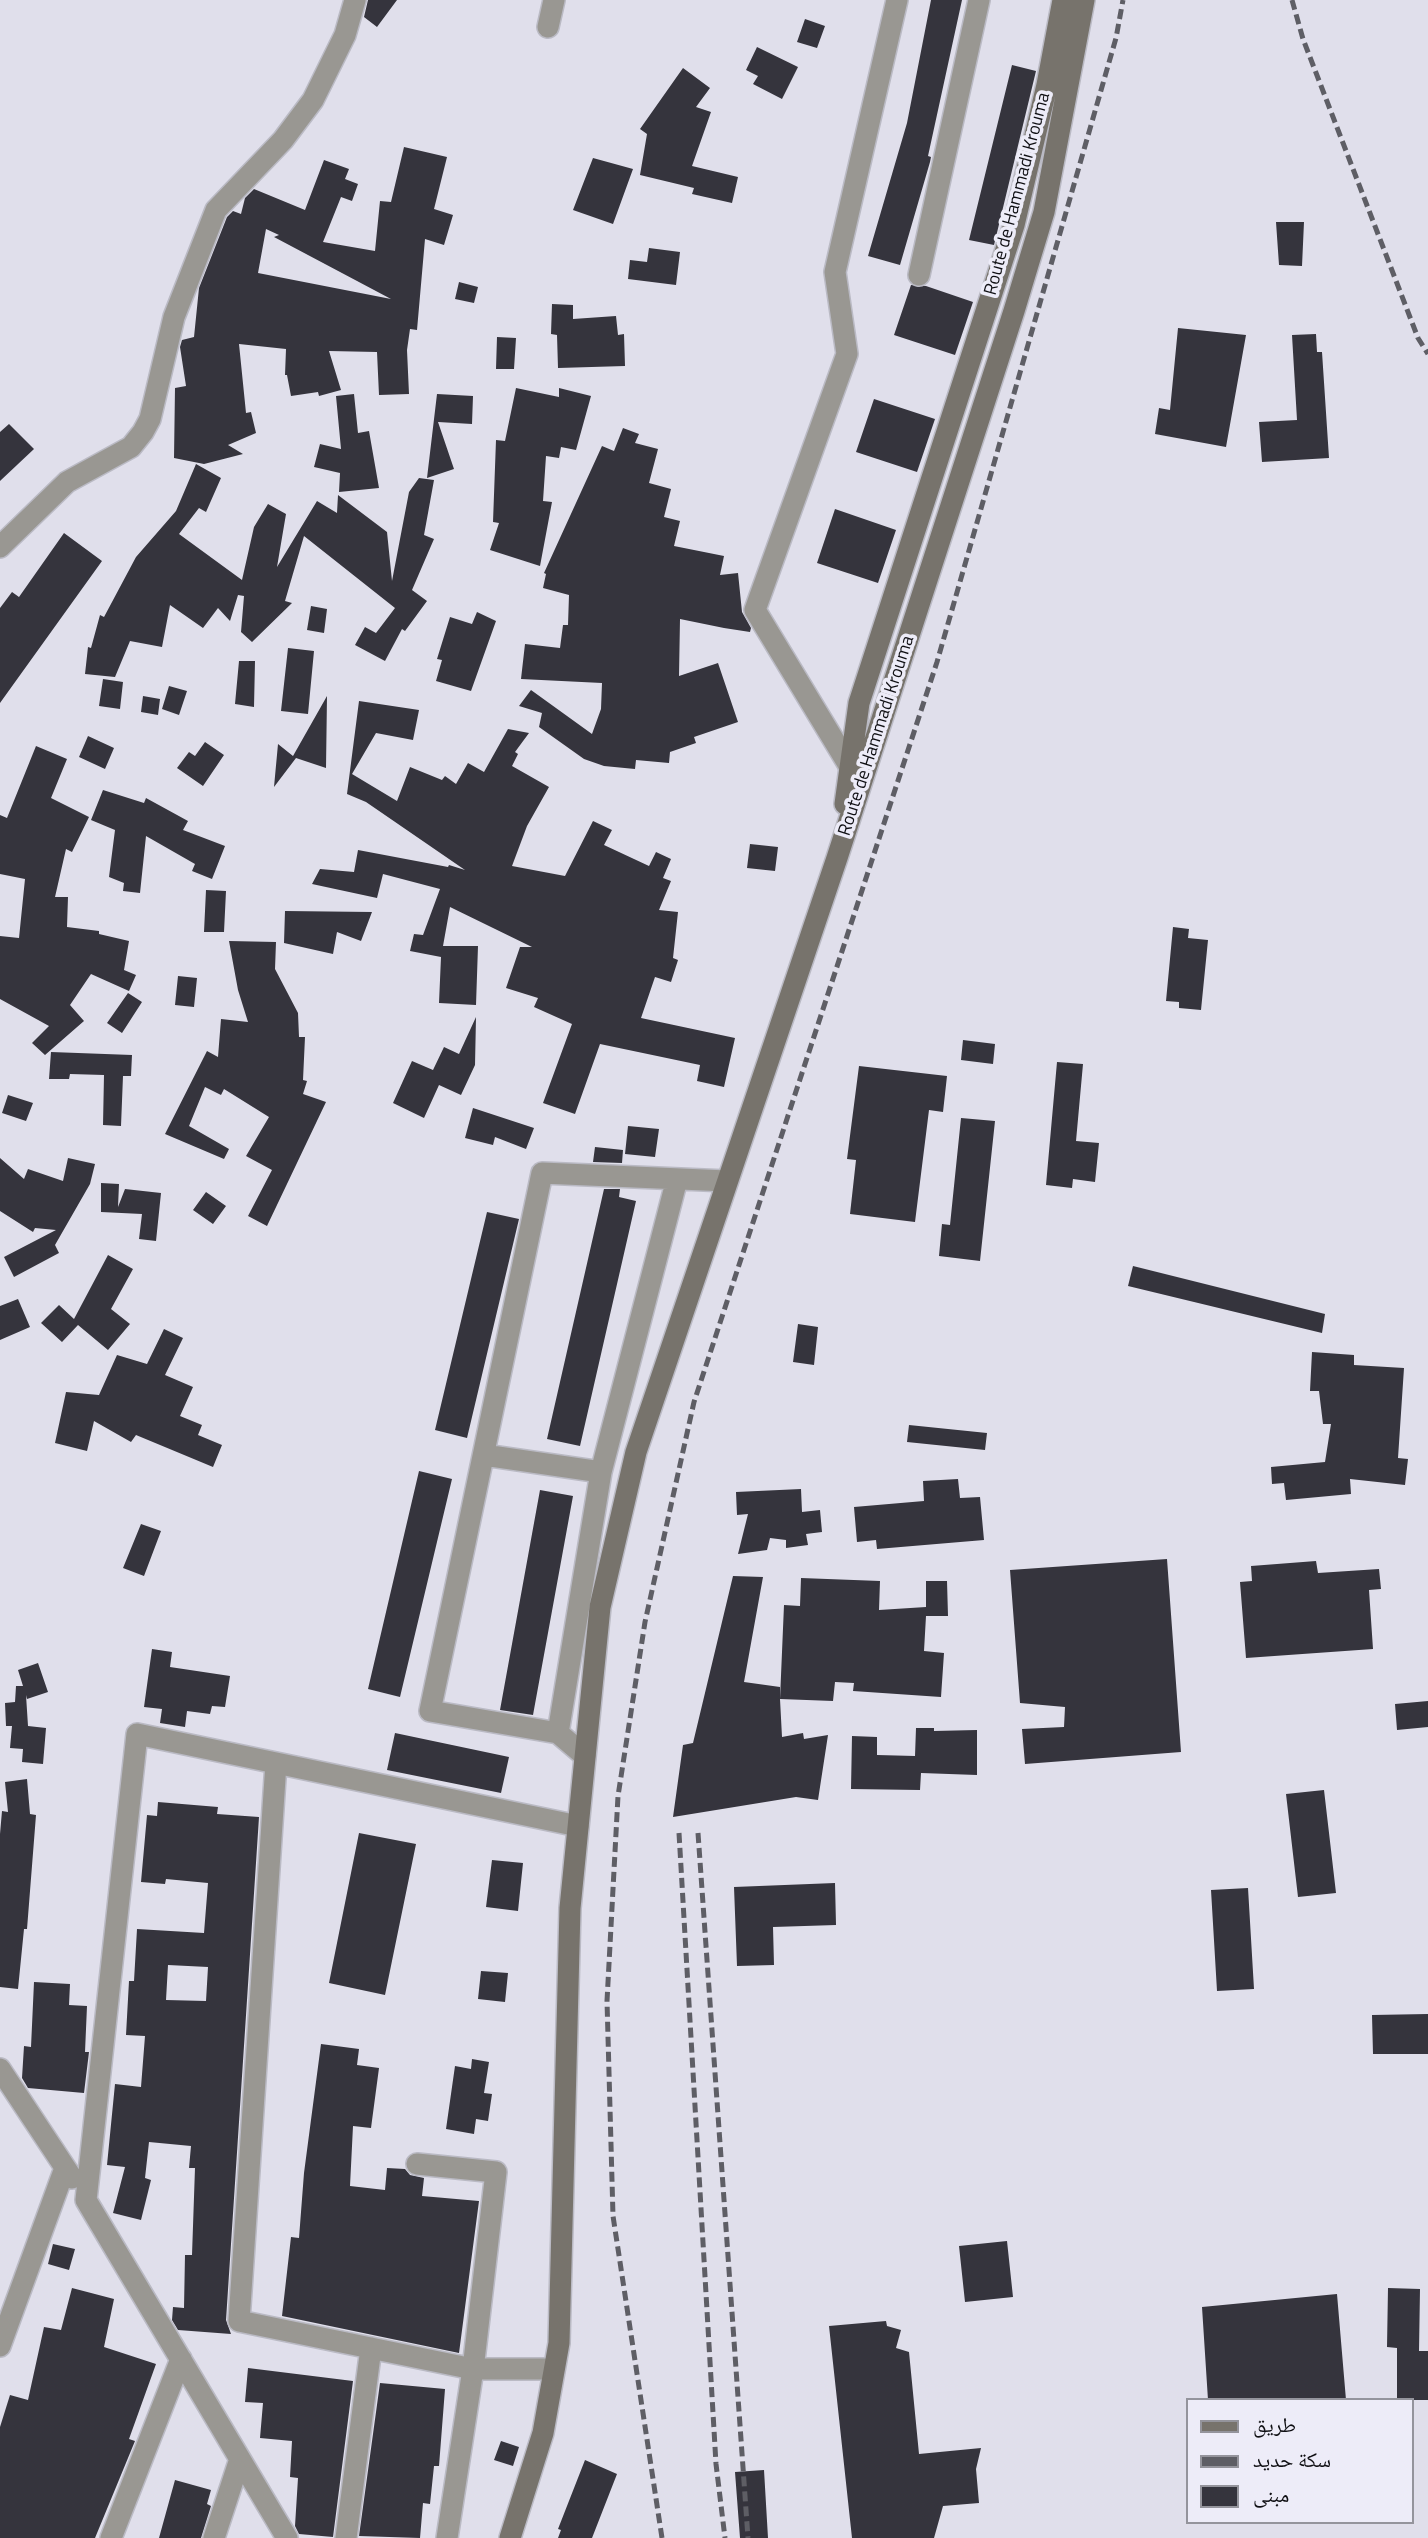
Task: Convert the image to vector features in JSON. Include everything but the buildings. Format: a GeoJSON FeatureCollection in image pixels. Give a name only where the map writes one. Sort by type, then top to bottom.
{"type":"FeatureCollection","features":[{"type":"Feature","properties":{"kind":"street"},"geometry":{"type":"LineString","coordinates":[[0,547],[67,482],[131,447],[143,432],[150,419],[174,317],[216,210],[283,140],[313,100],[345,35],[355,0]]}},
{"type":"Feature","properties":{"kind":"street"},"geometry":{"type":"LineString","coordinates":[[548,27],[554,0]]}},
{"type":"Feature","properties":{"kind":"street"},"geometry":{"type":"LineString","coordinates":[[850,767],[755,610],[847,354],[835,272],[897,0]]}},
{"type":"Feature","properties":{"kind":"street"},"geometry":{"type":"LineString","coordinates":[[919,275],[979,0]]}},
{"type":"Feature","properties":{"kind":"street","name":"Route de Hammadi Krouma"},"geometry":{"type":"LineString","coordinates":[[837,858],[859,703],[1014,225],[1047,85],[1063,0]]}},
{"type":"Feature","properties":{"kind":"street","name":"Route de Hammadi Krouma"},"geometry":{"type":"LineString","coordinates":[[837,858],[1044,212],[1084,0]]}},
{"type":"Feature","properties":{"kind":"street"},"geometry":{"type":"LineString","coordinates":[[510,2538],[543,2433],[559,2343],[570,1908],[600,1607],[636,1452],[837,858]]}},
{"type":"Feature","properties":{"kind":"street"},"geometry":{"type":"LineString","coordinates":[[585,1756],[558,1733],[430,1711],[542,1173],[727,1181]]}},
{"type":"Feature","properties":{"kind":"street"},"geometry":{"type":"LineString","coordinates":[[558,1733],[601,1472],[677,1179]]}},
{"type":"Feature","properties":{"kind":"street"},"geometry":{"type":"LineString","coordinates":[[484,1454],[601,1472]]}},
{"type":"Feature","properties":{"kind":"street"},"geometry":{"type":"LineString","coordinates":[[86,2200],[137,1734],[578,1826]]}},
{"type":"Feature","properties":{"kind":"street"},"geometry":{"type":"LineString","coordinates":[[276,1763],[239,2321],[473,2369],[554,2369]]}},
{"type":"Feature","properties":{"kind":"street"},"geometry":{"type":"LineString","coordinates":[[0,2070],[86,2200],[287,2538]]}},
{"type":"Feature","properties":{"kind":"street"},"geometry":{"type":"LineString","coordinates":[[417,2164],[496,2172],[473,2369],[447,2538]]}},
{"type":"Feature","properties":{"kind":"street"},"geometry":{"type":"LineString","coordinates":[[0,2346],[65,2168]]}},
{"type":"Feature","properties":{"kind":"street"},"geometry":{"type":"LineString","coordinates":[[346,2538],[371,2348]]}},
{"type":"Feature","properties":{"kind":"street"},"geometry":{"type":"LineString","coordinates":[[111,2538],[181,2359]]}},
{"type":"Feature","properties":{"kind":"street"},"geometry":{"type":"LineString","coordinates":[[214,2538],[240,2459]]}},
{"type":"Feature","properties":{"kind":"railway"},"geometry":{"type":"LineString","coordinates":[[662,2538],[613,2216],[607,2001],[618,1796],[645,1622],[694,1402],[937,662],[1116,38],[1123,0]]}},
{"type":"Feature","properties":{"kind":"railway"},"geometry":{"type":"LineString","coordinates":[[1292,0],[1303,39],[1418,338],[1428,354]]}},
{"type":"Feature","properties":{"kind":"railway"},"geometry":{"type":"LineString","coordinates":[[679,1833],[716,2464],[725,2538]]}},
{"type":"Feature","properties":{"kind":"railway"},"geometry":{"type":"LineString","coordinates":[[698,1833],[748,2538]]}}]}
